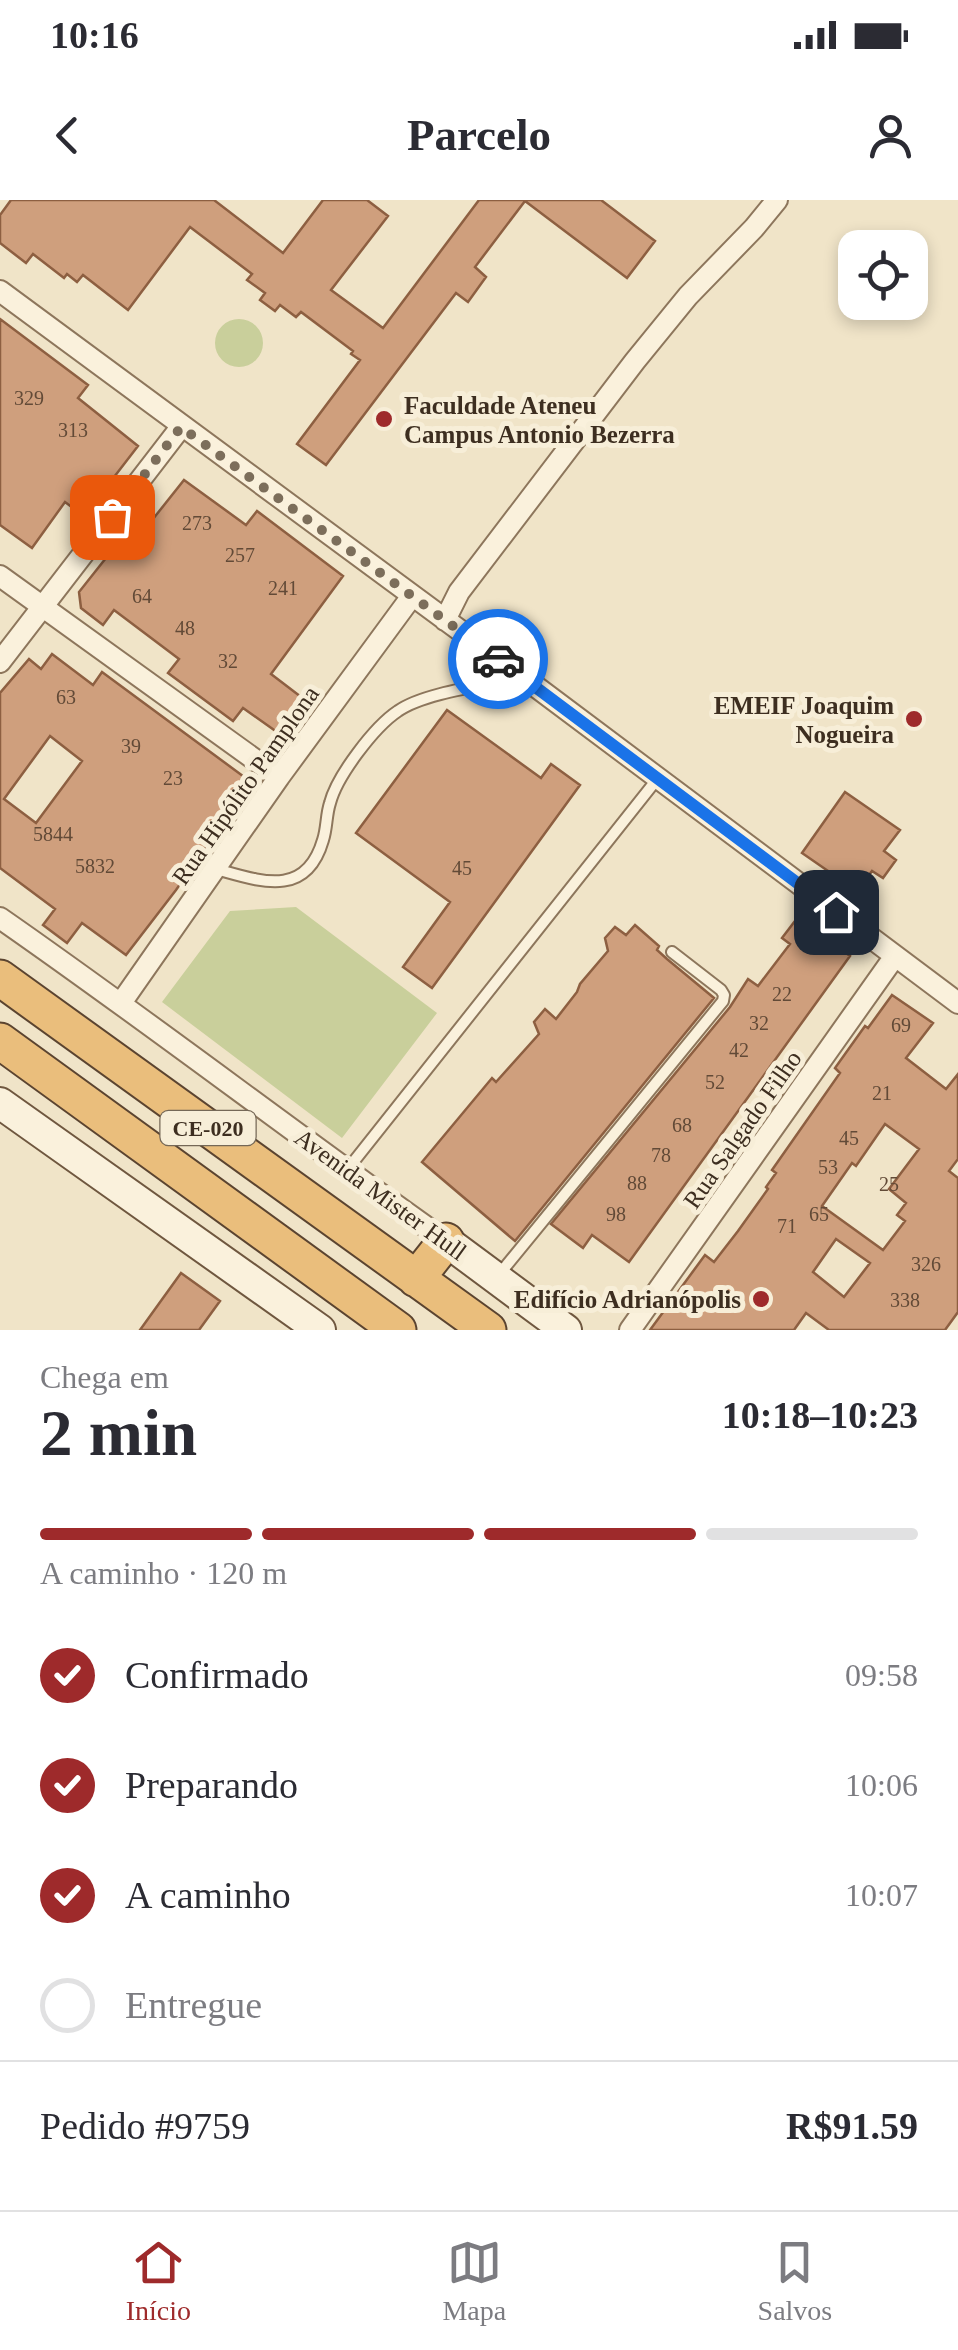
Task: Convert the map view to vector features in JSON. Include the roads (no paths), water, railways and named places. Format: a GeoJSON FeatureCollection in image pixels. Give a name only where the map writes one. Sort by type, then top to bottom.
{"type":"FeatureCollection","features":[{"type":"Feature","properties":{"kind":"highway","name":"Avenida Mister Hull"},"geometry":{"type":"LineString","coordinates":[[0,978],[488,1330]]}},
{"type":"Feature","properties":{"kind":"highway","name":"CE-020"},"geometry":{"type":"LineString","coordinates":[[0,1041],[398,1330]]}},
{"type":"Feature","properties":{"kind":"highway"},"geometry":{"type":"LineString","coordinates":[[416,1278],[446,1241]]}},
{"type":"Feature","properties":{"kind":"main road"},"geometry":{"type":"LineString","coordinates":[[0,1103],[320,1330]]}},
{"type":"Feature","properties":{"kind":"main road","name":"Avenida Mister Hull"},"geometry":{"type":"LineString","coordinates":[[446,1241],[566,1330]]}},
{"type":"Feature","properties":{"kind":"street"},"geometry":{"type":"LineString","coordinates":[[445,620],[459,592],[635,360],[777,200]]}},
{"type":"Feature","properties":{"kind":"street"},"geometry":{"type":"LineString","coordinates":[[0,292],[958,1002]]}},
{"type":"Feature","properties":{"kind":"street"},"geometry":{"type":"LineString","coordinates":[[0,662],[181,427]]}},
{"type":"Feature","properties":{"kind":"street"},"geometry":{"type":"LineString","coordinates":[[0,576],[279,777]]}},
{"type":"Feature","properties":{"kind":"street","name":"Rua Hipólito Pamplona"},"geometry":{"type":"LineString","coordinates":[[121,1003],[412,596]]}},
{"type":"Feature","properties":{"kind":"street","name":"Avenida Mister Hull"},"geometry":{"type":"LineString","coordinates":[[0,918],[446,1241]]}},
{"type":"Feature","properties":{"kind":"street","name":"Rua Salgado Filho"},"geometry":{"type":"LineString","coordinates":[[630,1330],[895,956]]}},
{"type":"Feature","properties":{"kind":"lane"},"geometry":{"type":"LineString","coordinates":[[216,869],[272,883],[302,874],[323,843],[330,801],[342,778],[380,726],[400,710],[428,698],[523,677]]}},
{"type":"Feature","properties":{"kind":"lane"},"geometry":{"type":"LineString","coordinates":[[346,1170],[658,778]]}},
{"type":"Feature","properties":{"kind":"lane"},"geometry":{"type":"LineString","coordinates":[[496,1278],[723,1001],[721,990],[672,952]]}},
{"type":"Feature","properties":{"kind":"place","name":"Faculdade Ateneu Campus Antonio Bezerra"},"geometry":{"type":"Point","coordinates":[384,419]}},
{"type":"Feature","properties":{"kind":"place","name":"EMEIF Joaquim Nogueira"},"geometry":{"type":"Point","coordinates":[914,719]}},
{"type":"Feature","properties":{"kind":"place","name":"Edifício Adrianópolis"},"geometry":{"type":"Point","coordinates":[761,1299]}}]}
